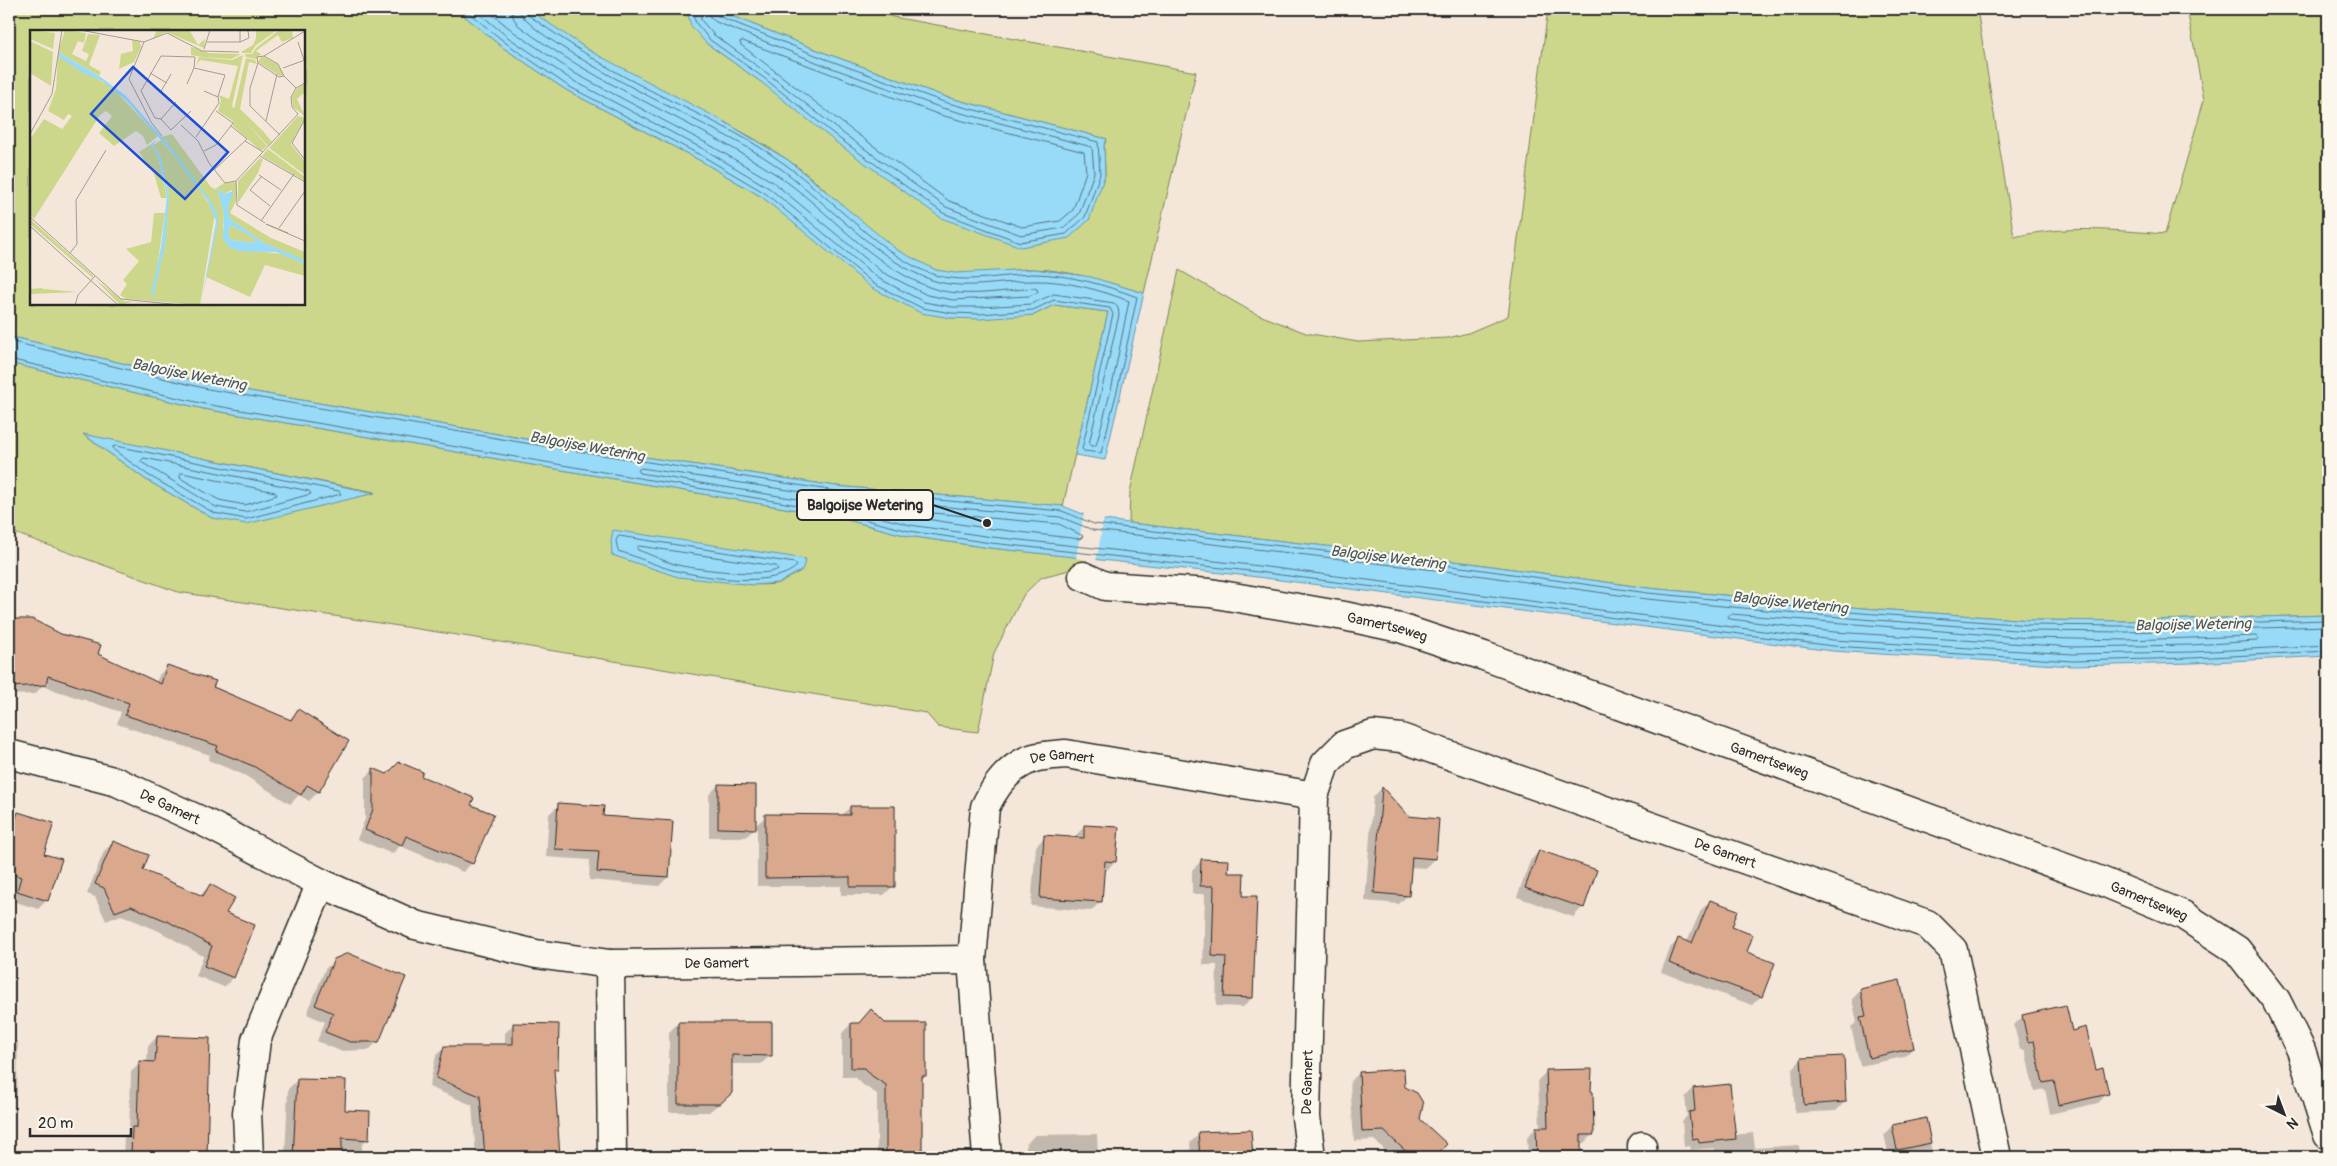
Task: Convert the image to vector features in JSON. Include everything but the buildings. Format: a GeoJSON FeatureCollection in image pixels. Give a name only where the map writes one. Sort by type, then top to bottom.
{"type":"FeatureCollection","features":[{"type":"Feature","properties":{"kind":"street","name":"Gamertseweg"},"geometry":{"type":"LineString","coordinates":[[1083,576],[1105,586],[1210,593],[1344,616],[1400,628],[1493,659],[2101,881],[2183,915],[2237,950],[2276,1000],[2301,1050],[2328,1135]]}},
{"type":"Feature","properties":{"kind":"street","name":"De Gamert"},"geometry":{"type":"LineString","coordinates":[[1311,1157],[1306,1117],[1314,796],[1326,764],[1344,745],[1373,735],[1401,738],[1927,924],[1953,950],[1997,1157]]}},
{"type":"Feature","properties":{"kind":"street","name":"De Gamert"},"geometry":{"type":"LineString","coordinates":[[9,754],[117,782],[208,824],[321,883],[415,925],[536,954],[610,964],[972,960]]}},
{"type":"Feature","properties":{"kind":"street","name":"De Gamert"},"geometry":{"type":"LineString","coordinates":[[986,1157],[972,960],[985,807],[993,789],[1011,770],[1034,758],[1066,754],[1314,796]]}},
{"type":"Feature","properties":{"kind":"street"},"geometry":{"type":"LineString","coordinates":[[249,1157],[247,1113],[256,1040],[321,883]]}},
{"type":"Feature","properties":{"kind":"street"},"geometry":{"type":"LineString","coordinates":[[610,964],[612,1157]]}},
{"type":"Feature","properties":{"kind":"green space"},"geometry":{"type":"Polygon","coordinates":[[[9,9],[456,9],[502,47],[566,90],[701,161],[762,197],[810,235],[951,318],[1034,315],[1054,305],[1108,312],[1063,506],[836,486],[532,440],[209,384],[9,336],[9,9]]]}},
{"type":"Feature","properties":{"kind":"green space"},"geometry":{"type":"Polygon","coordinates":[[[528,9],[694,9],[687,12],[706,43],[761,82],[1105,175],[1104,145],[1107,139],[946,97],[825,53],[714,9],[866,9],[893,17],[1196,72],[1144,293],[1090,278],[1048,270],[1022,269],[960,274],[936,270],[917,262],[878,236],[788,160],[735,128],[613,65],[528,9]]]}},
{"type":"Feature","properties":{"kind":"green space"},"geometry":{"type":"Polygon","coordinates":[[[1548,9],[1977,9],[2014,237],[2033,233],[2070,230],[2108,230],[2165,234],[2204,100],[2187,9],[2328,9],[2328,615],[2126,621],[2030,620],[1862,608],[1648,588],[1470,563],[1129,523],[1130,492],[1179,270],[1254,313],[1306,333],[1358,342],[1448,338],[1468,333],[1508,316],[1548,9]]]}},
{"type":"Feature","properties":{"kind":"green space"},"geometry":{"type":"Polygon","coordinates":[[[9,363],[204,409],[832,516],[908,536],[990,548],[1087,558],[1085,566],[1042,577],[1024,594],[994,653],[978,732],[938,727],[926,713],[470,637],[178,592],[9,531],[9,363]],[[84,435],[145,479],[212,518],[315,506],[374,492],[84,435]],[[613,555],[697,576],[745,584],[764,585],[779,583],[802,570],[613,555]]]}},
{"type":"Feature","properties":{"kind":"water"},"geometry":{"type":"Polygon","coordinates":[[[456,9],[528,9],[590,51],[723,121],[788,160],[897,250],[936,270],[955,273],[1034,269],[1091,277],[1144,293],[1105,460],[1075,455],[1108,312],[1054,305],[1034,315],[980,319],[951,318],[921,313],[872,288],[762,197],[701,161],[566,90],[502,47],[456,9]]]}},
{"type":"Feature","properties":{"kind":"water"},"geometry":{"type":"Polygon","coordinates":[[[694,9],[714,9],[825,53],[946,97],[1107,139],[1104,145],[1105,175],[1089,220],[1069,238],[1021,247],[941,218],[837,143],[761,82],[706,43],[691,26],[687,12],[694,9]]]}},
{"type":"Feature","properties":{"kind":"water"},"geometry":{"type":"Polygon","coordinates":[[[9,336],[209,384],[532,440],[836,486],[1063,506],[1095,519],[1470,563],[1648,588],[1862,608],[2030,620],[2126,621],[2328,615],[2328,656],[2193,663],[2073,666],[1832,651],[1249,576],[990,548],[908,536],[832,516],[204,409],[9,363],[9,336]]]}},
{"type":"Feature","properties":{"kind":"water"},"geometry":{"type":"Polygon","coordinates":[[[83,434],[375,493],[246,524],[212,518],[145,479],[83,434]]]}},
{"type":"Feature","properties":{"kind":"water"},"geometry":{"type":"Polygon","coordinates":[[[613,530],[806,559],[802,570],[779,583],[753,585],[678,577],[612,555],[611,540],[613,530]]]}},
{"type":"Feature","properties":{"kind":"pier"},"geometry":{"type":"Polygon","coordinates":[[[1084,512],[1104,518],[1096,562],[1076,558],[1084,512]]]}},
{"type":"Feature","properties":{"kind":"place","name":"Balgoijse Wetering"},"geometry":{"type":"Point","coordinates":[987,523]}}]}
